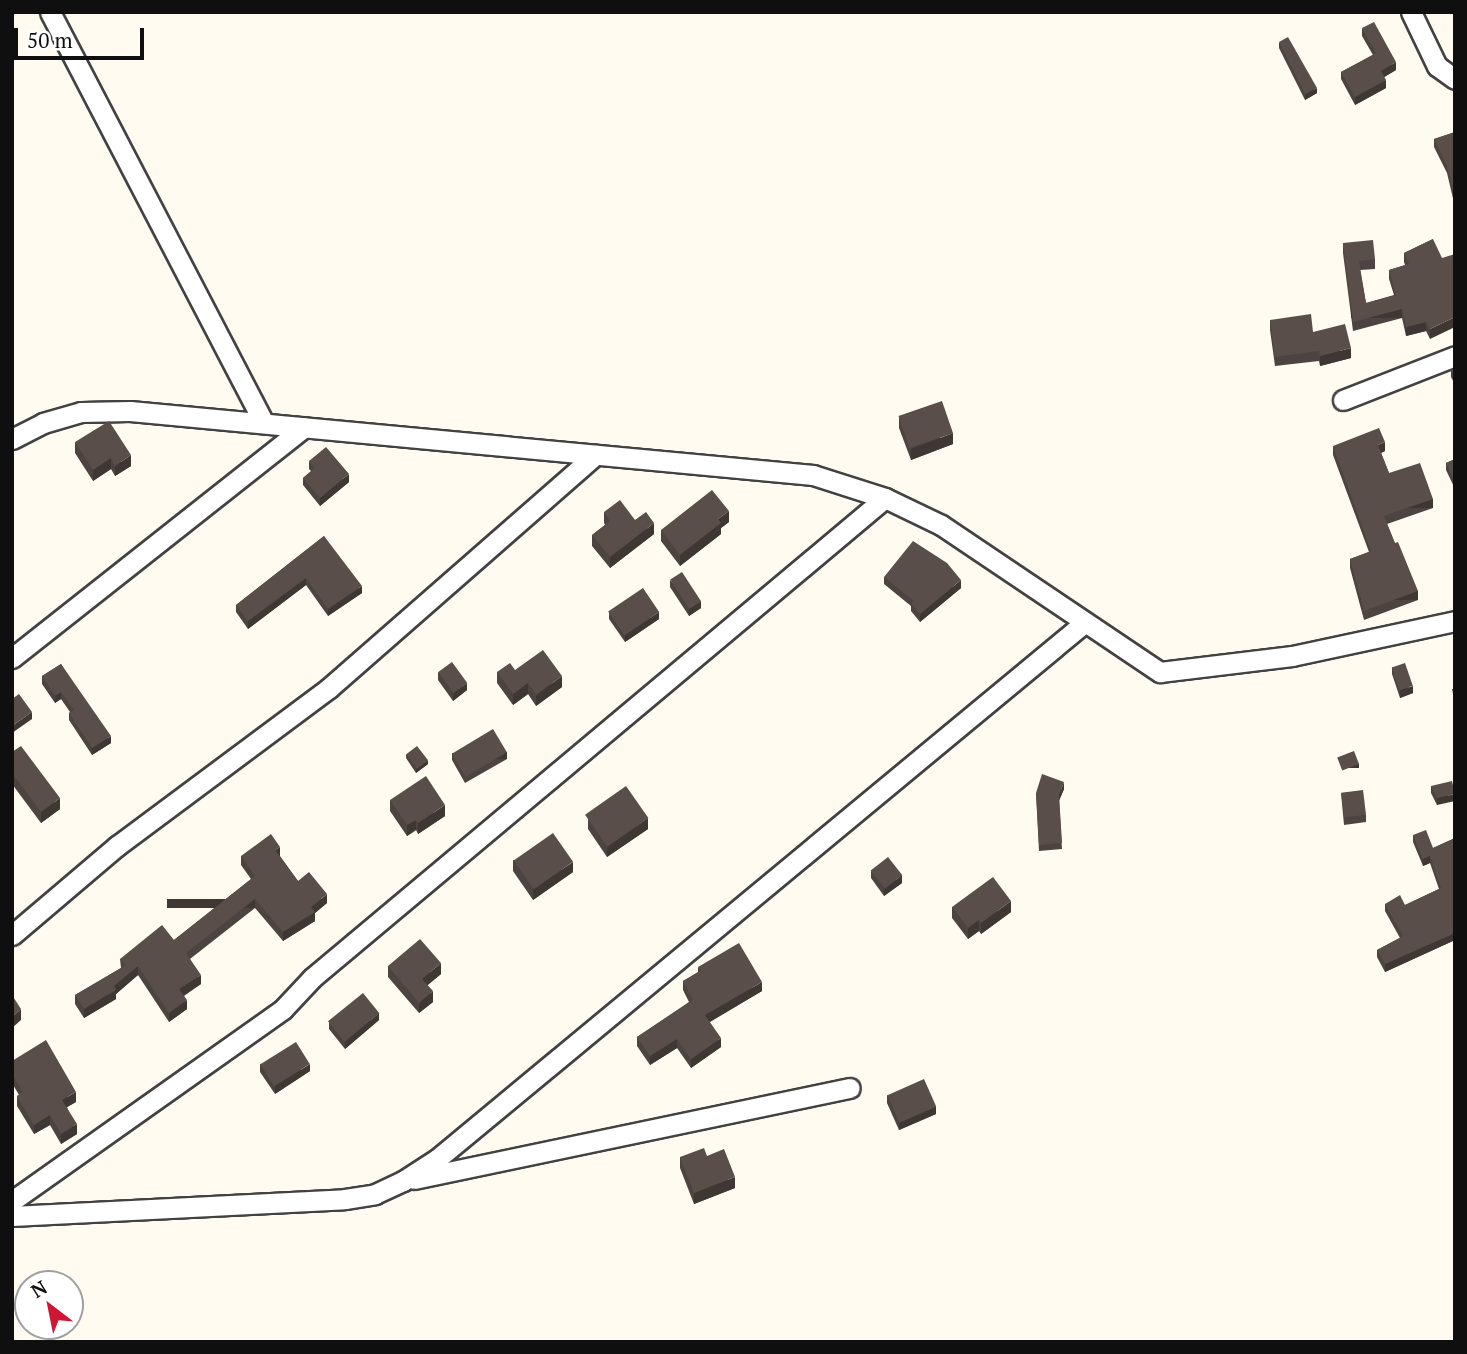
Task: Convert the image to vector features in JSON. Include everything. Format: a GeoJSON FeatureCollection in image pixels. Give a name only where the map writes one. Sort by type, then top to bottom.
{"type":"FeatureCollection","features":[{"type":"Feature","properties":{"kind":"street"},"geometry":{"type":"LineString","coordinates":[[50,12],[264,423]]}},
{"type":"Feature","properties":{"kind":"street"},"geometry":{"type":"LineString","coordinates":[[1411,12],[1437,66],[1455,79]]}},
{"type":"Feature","properties":{"kind":"street"},"geometry":{"type":"LineString","coordinates":[[1343,400],[1455,356]]}},
{"type":"Feature","properties":{"kind":"street"},"geometry":{"type":"LineString","coordinates":[[12,439],[43,423],[81,412],[130,411],[813,475],[885,498],[941,525],[1150,669],[1169,672],[1292,656],[1455,621]]}},
{"type":"Feature","properties":{"kind":"street"},"geometry":{"type":"LineString","coordinates":[[12,658],[304,427]]}},
{"type":"Feature","properties":{"kind":"street"},"geometry":{"type":"LineString","coordinates":[[12,935],[117,846],[329,688],[595,455]]}},
{"type":"Feature","properties":{"kind":"street"},"geometry":{"type":"LineString","coordinates":[[12,1201],[283,1009],[312,978],[885,498]]}},
{"type":"Feature","properties":{"kind":"street"},"geometry":{"type":"LineString","coordinates":[[12,1216],[345,1199],[375,1194],[402,1181],[436,1159],[1084,623]]}},
{"type":"Feature","properties":{"kind":"street"},"geometry":{"type":"LineString","coordinates":[[402,1181],[850,1088]]}},
{"type":"Feature","properties":{"kind":"building"},"geometry":{"type":"Polygon","coordinates":[[[1374,22],[1396,62],[1381,71],[1386,80],[1355,97],[1341,72],[1376,53],[1362,28],[1374,22]]]}},
{"type":"Feature","properties":{"kind":"building"},"geometry":{"type":"Polygon","coordinates":[[[1288,37],[1317,88],[1305,94],[1279,42],[1288,37]]]}},
{"type":"Feature","properties":{"kind":"building"},"geometry":{"type":"Polygon","coordinates":[[[1455,132],[1455,200],[1447,166],[1434,139],[1455,132]]]}},
{"type":"Feature","properties":{"kind":"building"},"geometry":{"type":"Polygon","coordinates":[[[1433,239],[1442,258],[1455,254],[1455,317],[1430,329],[1426,322],[1406,327],[1402,309],[1353,322],[1343,243],[1373,240],[1375,259],[1359,261],[1366,303],[1396,295],[1389,270],[1409,264],[1404,253],[1433,239]]]}},
{"type":"Feature","properties":{"kind":"building"},"geometry":{"type":"Polygon","coordinates":[[[1311,314],[1313,332],[1345,324],[1351,348],[1320,356],[1319,351],[1275,357],[1270,320],[1311,314]]]}},
{"type":"Feature","properties":{"kind":"building"},"geometry":{"type":"Polygon","coordinates":[[[942,401],[953,433],[910,448],[899,416],[942,401]]]}},
{"type":"Feature","properties":{"kind":"building"},"geometry":{"type":"Polygon","coordinates":[[[109,421],[131,455],[115,466],[111,458],[93,470],[75,442],[109,421]]]}},
{"type":"Feature","properties":{"kind":"building"},"geometry":{"type":"Polygon","coordinates":[[[1379,428],[1385,442],[1378,445],[1389,473],[1420,463],[1433,499],[1384,516],[1418,591],[1364,611],[1350,559],[1371,551],[1333,446],[1379,428]]]}},
{"type":"Feature","properties":{"kind":"building"},"geometry":{"type":"Polygon","coordinates":[[[326,447],[349,474],[320,498],[303,478],[315,468],[309,461],[326,447]]]}},
{"type":"Feature","properties":{"kind":"building"},"geometry":{"type":"Polygon","coordinates":[[[1455,459],[1455,482],[1446,463],[1455,459]]]}},
{"type":"Feature","properties":{"kind":"building"},"geometry":{"type":"Polygon","coordinates":[[[712,490],[729,511],[718,519],[721,523],[680,555],[661,530],[712,490]]]}},
{"type":"Feature","properties":{"kind":"building"},"geometry":{"type":"Polygon","coordinates":[[[620,500],[635,520],[646,512],[654,523],[610,557],[592,535],[610,521],[604,512],[620,500]]]}},
{"type":"Feature","properties":{"kind":"building"},"geometry":{"type":"Polygon","coordinates":[[[324,536],[362,586],[328,609],[306,578],[248,621],[236,605],[324,536]]]}},
{"type":"Feature","properties":{"kind":"building"},"geometry":{"type":"Polygon","coordinates":[[[913,541],[947,563],[961,580],[920,614],[911,603],[914,601],[884,577],[913,541]]]}},
{"type":"Feature","properties":{"kind":"building"},"geometry":{"type":"Polygon","coordinates":[[[682,572],[701,601],[689,609],[670,580],[682,572]]]}},
{"type":"Feature","properties":{"kind":"building"},"geometry":{"type":"Polygon","coordinates":[[[643,588],[659,612],[624,636],[608,611],[643,588]]]}},
{"type":"Feature","properties":{"kind":"building"},"geometry":{"type":"Polygon","coordinates":[[[543,650],[562,676],[536,695],[528,683],[513,694],[497,672],[510,663],[515,670],[543,650]]]}},
{"type":"Feature","properties":{"kind":"building"},"geometry":{"type":"Polygon","coordinates":[[[452,662],[467,683],[454,693],[438,672],[452,662]]]}},
{"type":"Feature","properties":{"kind":"building"},"geometry":{"type":"Polygon","coordinates":[[[1405,663],[1413,686],[1400,690],[1392,668],[1405,663]]]}},
{"type":"Feature","properties":{"kind":"building"},"geometry":{"type":"Polygon","coordinates":[[[61,664],[111,736],[92,748],[69,713],[74,710],[61,692],[55,696],[42,676],[61,664]]]}},
{"type":"Feature","properties":{"kind":"building"},"geometry":{"type":"Polygon","coordinates":[[[19,694],[32,712],[12,726],[12,699],[19,694]]]}},
{"type":"Feature","properties":{"kind":"building"},"geometry":{"type":"Polygon","coordinates":[[[493,729],[507,752],[466,777],[452,754],[493,729]]]}},
{"type":"Feature","properties":{"kind":"building"},"geometry":{"type":"Polygon","coordinates":[[[21,746],[60,798],[41,812],[12,773],[12,752],[21,746]]]}},
{"type":"Feature","properties":{"kind":"building"},"geometry":{"type":"Polygon","coordinates":[[[417,746],[428,760],[417,769],[406,755],[417,746]]]}},
{"type":"Feature","properties":{"kind":"building"},"geometry":{"type":"Polygon","coordinates":[[[1354,751],[1359,764],[1342,771],[1337,757],[1354,751]]]}},
{"type":"Feature","properties":{"kind":"building"},"geometry":{"type":"Polygon","coordinates":[[[1042,774],[1064,782],[1059,795],[1062,843],[1039,845],[1036,793],[1042,774]]]}},
{"type":"Feature","properties":{"kind":"building"},"geometry":{"type":"Polygon","coordinates":[[[426,776],[445,805],[418,823],[416,820],[407,825],[390,800],[426,776]]]}},
{"type":"Feature","properties":{"kind":"building"},"geometry":{"type":"Polygon","coordinates":[[[1452,781],[1455,794],[1437,798],[1431,786],[1452,781]]]}},
{"type":"Feature","properties":{"kind":"building"},"geometry":{"type":"Polygon","coordinates":[[[626,786],[648,818],[607,847],[585,815],[626,786]]]}},
{"type":"Feature","properties":{"kind":"building"},"geometry":{"type":"Polygon","coordinates":[[[1363,790],[1366,815],[1344,817],[1341,793],[1363,790]]]}},
{"type":"Feature","properties":{"kind":"building"},"geometry":{"type":"Polygon","coordinates":[[[1426,830],[1433,848],[1455,838],[1455,933],[1385,964],[1377,950],[1403,936],[1385,904],[1400,895],[1405,905],[1441,888],[1430,856],[1423,859],[1413,835],[1426,830]]]}},
{"type":"Feature","properties":{"kind":"building"},"geometry":{"type":"Polygon","coordinates":[[[553,833],[573,862],[534,889],[514,861],[553,833]]]}},
{"type":"Feature","properties":{"kind":"building"},"geometry":{"type":"Polygon","coordinates":[[[271,834],[280,847],[275,850],[298,881],[309,872],[327,894],[311,907],[315,912],[283,932],[255,899],[186,953],[201,975],[179,989],[187,1000],[169,1013],[138,966],[114,986],[116,990],[84,1009],[75,995],[126,965],[120,959],[162,925],[174,940],[255,876],[241,856],[271,834]]]}},
{"type":"Feature","properties":{"kind":"building"},"geometry":{"type":"Polygon","coordinates":[[[888,857],[902,875],[885,889],[871,871],[888,857]]]}},
{"type":"Feature","properties":{"kind":"building"},"geometry":{"type":"Polygon","coordinates":[[[993,877],[1011,901],[981,923],[979,920],[968,928],[952,907],[993,877]]]}},
{"type":"Feature","properties":{"kind":"building"},"geometry":{"type":"Polygon","coordinates":[[[420,939],[441,963],[422,979],[433,991],[419,1003],[388,966],[420,939]]]}},
{"type":"Feature","properties":{"kind":"building"},"geometry":{"type":"Polygon","coordinates":[[[739,943],[762,982],[705,1015],[721,1038],[691,1059],[677,1039],[650,1056],[637,1037],[693,1000],[683,981],[701,971],[698,967],[739,943]]]}},
{"type":"Feature","properties":{"kind":"building"},"geometry":{"type":"Polygon","coordinates":[[[363,993],[379,1013],[344,1042],[328,1021],[363,993]]]}},
{"type":"Feature","properties":{"kind":"building"},"geometry":{"type":"Polygon","coordinates":[[[12,995],[21,1009],[12,1017],[12,995]]]}},
{"type":"Feature","properties":{"kind":"building"},"geometry":{"type":"Polygon","coordinates":[[[46,1040],[76,1092],[62,1100],[77,1124],[61,1134],[50,1115],[34,1125],[17,1096],[23,1092],[12,1074],[12,1061],[46,1040]]]}},
{"type":"Feature","properties":{"kind":"building"},"geometry":{"type":"Polygon","coordinates":[[[296,1042],[310,1064],[274,1086],[260,1064],[296,1042]]]}},
{"type":"Feature","properties":{"kind":"building"},"geometry":{"type":"Polygon","coordinates":[[[924,1079],[936,1106],[900,1123],[887,1095],[924,1079]]]}},
{"type":"Feature","properties":{"kind":"building"},"geometry":{"type":"Polygon","coordinates":[[[704,1148],[707,1156],[724,1149],[735,1177],[694,1193],[680,1157],[704,1148]]]}}]}
